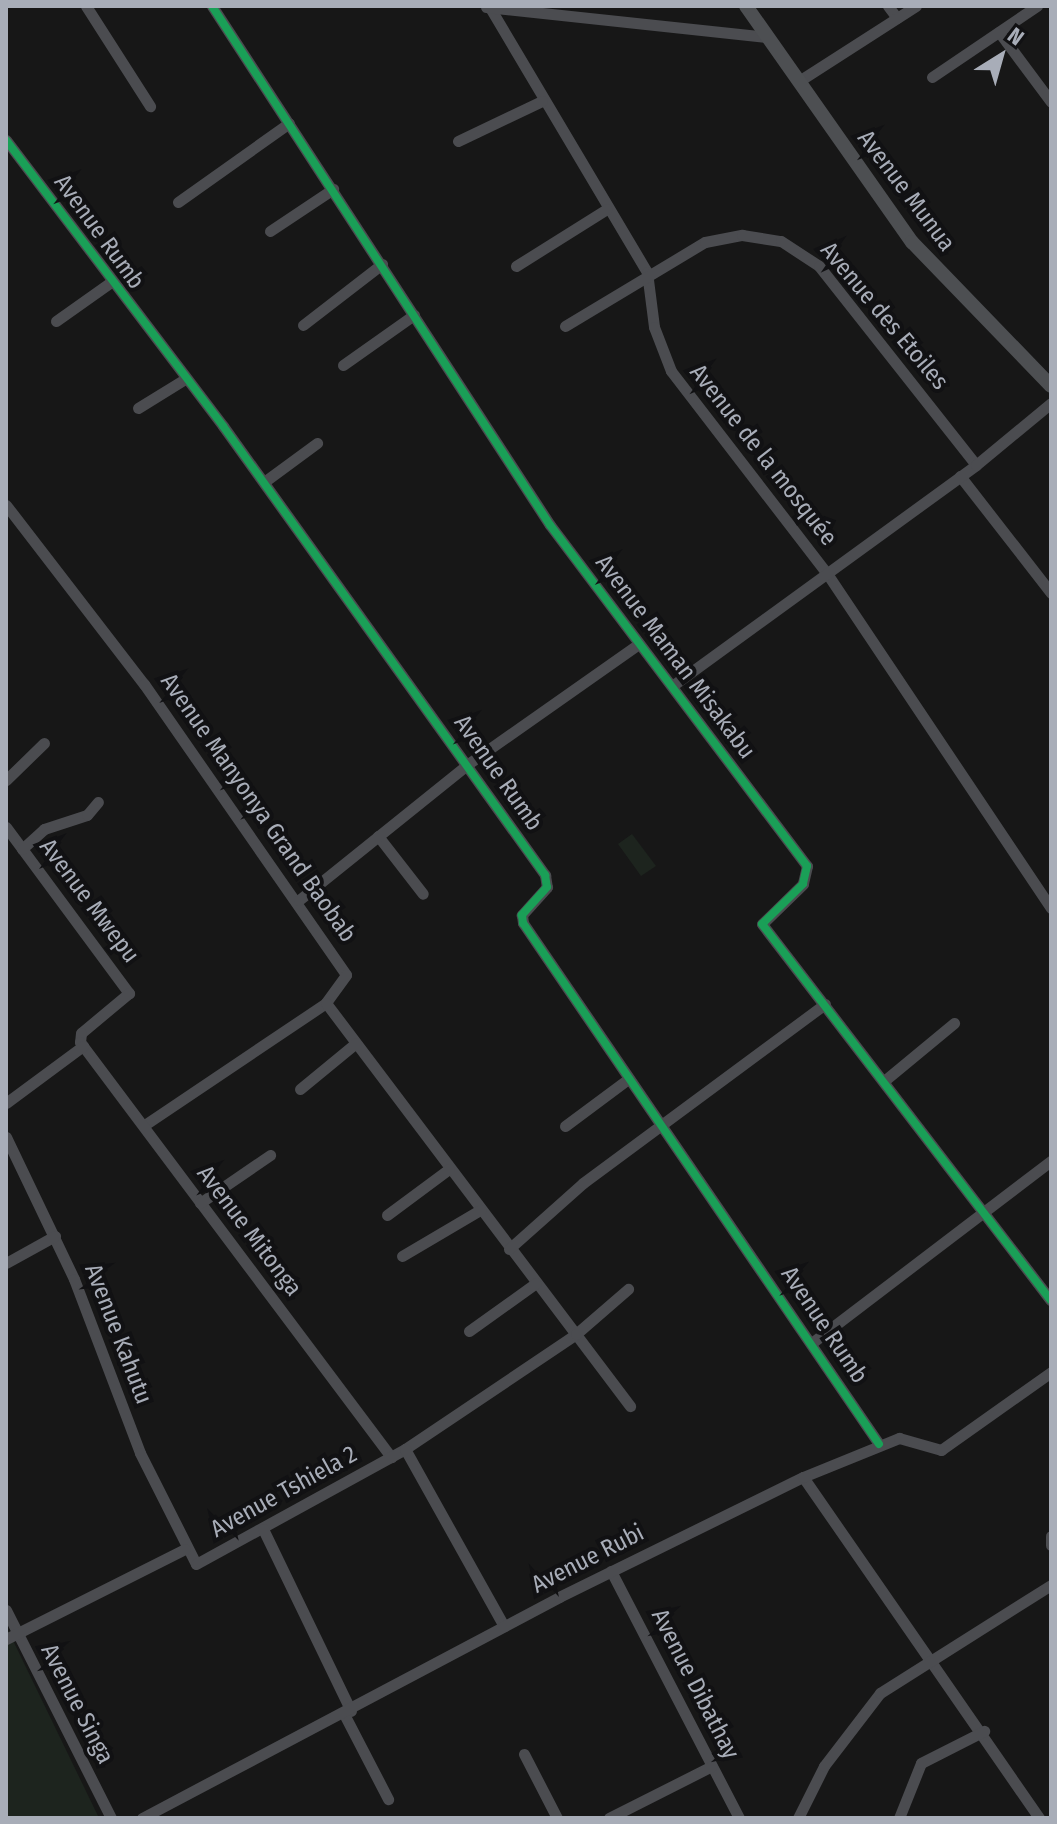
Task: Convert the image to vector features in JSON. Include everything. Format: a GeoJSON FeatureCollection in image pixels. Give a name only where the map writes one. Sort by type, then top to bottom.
{"type":"FeatureCollection","features":[{"type":"Feature","properties":{"kind":"main road","name":"Avenue Munua"},"geometry":{"type":"LineString","coordinates":[[746,6],[912,242],[1051,386]]}},
{"type":"Feature","properties":{"kind":"street"},"geometry":{"type":"LineString","coordinates":[[86,6],[150,106]]}},
{"type":"Feature","properties":{"kind":"street","name":"Avenue Maman Misakabu"},"geometry":{"type":"LineString","coordinates":[[212,6],[550,525],[807,866],[803,884],[761,922],[1051,1300]]}},
{"type":"Feature","properties":{"kind":"street"},"geometry":{"type":"LineString","coordinates":[[482,6],[767,37]]}},
{"type":"Feature","properties":{"kind":"street","name":"Avenue de la mosquée"},"geometry":{"type":"LineString","coordinates":[[489,6],[542,101],[647,272],[654,327],[671,371],[828,575],[1051,908]]}},
{"type":"Feature","properties":{"kind":"street"},"geometry":{"type":"LineString","coordinates":[[888,6],[897,18]]}},
{"type":"Feature","properties":{"kind":"street"},"geometry":{"type":"LineString","coordinates":[[799,81],[916,6]]}},
{"type":"Feature","properties":{"kind":"street"},"geometry":{"type":"LineString","coordinates":[[932,77],[1037,6]]}},
{"type":"Feature","properties":{"kind":"street"},"geometry":{"type":"LineString","coordinates":[[999,32],[1051,102]]}},
{"type":"Feature","properties":{"kind":"street"},"geometry":{"type":"LineString","coordinates":[[458,141],[542,101]]}},
{"type":"Feature","properties":{"kind":"street"},"geometry":{"type":"LineString","coordinates":[[178,202],[289,123]]}},
{"type":"Feature","properties":{"kind":"street","name":"Avenue Rumb"},"geometry":{"type":"LineString","coordinates":[[6,140],[264,482],[468,764],[547,879],[523,923],[660,1127],[813,1342],[879,1444]]}},
{"type":"Feature","properties":{"kind":"street"},"geometry":{"type":"LineString","coordinates":[[270,231],[333,189]]}},
{"type":"Feature","properties":{"kind":"street"},"geometry":{"type":"LineString","coordinates":[[516,266],[607,209]]}},
{"type":"Feature","properties":{"kind":"street","name":"Avenue des Etoiles"},"geometry":{"type":"LineString","coordinates":[[565,326],[647,272],[732,235],[795,247],[819,266],[976,465]]}},
{"type":"Feature","properties":{"kind":"street"},"geometry":{"type":"LineString","coordinates":[[303,325],[382,264]]}},
{"type":"Feature","properties":{"kind":"street"},"geometry":{"type":"LineString","coordinates":[[56,321],[111,282]]}},
{"type":"Feature","properties":{"kind":"street"},"geometry":{"type":"LineString","coordinates":[[343,365],[414,315]]}},
{"type":"Feature","properties":{"kind":"street"},"geometry":{"type":"LineString","coordinates":[[138,408],[185,379]]}},
{"type":"Feature","properties":{"kind":"street"},"geometry":{"type":"LineString","coordinates":[[672,686],[976,465],[1051,403]]}},
{"type":"Feature","properties":{"kind":"street"},"geometry":{"type":"LineString","coordinates":[[264,482],[317,443]]}},
{"type":"Feature","properties":{"kind":"street"},"geometry":{"type":"LineString","coordinates":[[960,476],[1051,593]]}},
{"type":"Feature","properties":{"kind":"street","name":"Avenue Manyonya Grand Baobab"},"geometry":{"type":"LineString","coordinates":[[6,505],[299,900],[346,975],[326,1003]]}},
{"type":"Feature","properties":{"kind":"street"},"geometry":{"type":"LineString","coordinates":[[299,900],[468,764],[639,644]]}},
{"type":"Feature","properties":{"kind":"street"},"geometry":{"type":"LineString","coordinates":[[6,780],[44,743]]}},
{"type":"Feature","properties":{"kind":"street"},"geometry":{"type":"LineString","coordinates":[[22,849],[44,829],[87,815],[98,802]]}},
{"type":"Feature","properties":{"kind":"street","name":"Avenue Mwepu"},"geometry":{"type":"LineString","coordinates":[[6,827],[129,993],[84,1031],[83,1046]]}},
{"type":"Feature","properties":{"kind":"street"},"geometry":{"type":"LineString","coordinates":[[378,836],[423,894]]}},
{"type":"Feature","properties":{"kind":"street"},"geometry":{"type":"LineString","coordinates":[[143,1126],[326,1003],[630,1406]]}},
{"type":"Feature","properties":{"kind":"street"},"geometry":{"type":"LineString","coordinates":[[509,1249],[660,1127],[825,1004]]}},
{"type":"Feature","properties":{"kind":"street"},"geometry":{"type":"LineString","coordinates":[[884,1081],[954,1023]]}},
{"type":"Feature","properties":{"kind":"street"},"geometry":{"type":"LineString","coordinates":[[300,1089],[356,1043]]}},
{"type":"Feature","properties":{"kind":"street"},"geometry":{"type":"LineString","coordinates":[[6,1103],[83,1046]]}},
{"type":"Feature","properties":{"kind":"street","name":"Avenue Mitonga"},"geometry":{"type":"LineString","coordinates":[[83,1046],[391,1457]]}},
{"type":"Feature","properties":{"kind":"street"},"geometry":{"type":"LineString","coordinates":[[565,1126],[628,1079]]}},
{"type":"Feature","properties":{"kind":"street","name":"Avenue Kahutu"},"geometry":{"type":"LineString","coordinates":[[6,1137],[55,1236],[185,1549]]}},
{"type":"Feature","properties":{"kind":"street"},"geometry":{"type":"LineString","coordinates":[[200,1203],[270,1155]]}},
{"type":"Feature","properties":{"kind":"street"},"geometry":{"type":"LineString","coordinates":[[813,1342],[983,1208],[1051,1161]]}},
{"type":"Feature","properties":{"kind":"street"},"geometry":{"type":"LineString","coordinates":[[387,1215],[449,1169]]}},
{"type":"Feature","properties":{"kind":"street"},"geometry":{"type":"LineString","coordinates":[[402,1256],[480,1210]]}},
{"type":"Feature","properties":{"kind":"street"},"geometry":{"type":"LineString","coordinates":[[6,1263],[55,1236]]}},
{"type":"Feature","properties":{"kind":"street"},"geometry":{"type":"LineString","coordinates":[[469,1331],[536,1283]]}},
{"type":"Feature","properties":{"kind":"street","name":"Avenue Tshiela 2"},"geometry":{"type":"LineString","coordinates":[[12,1637],[185,1549],[198,1564],[391,1457],[576,1334],[628,1289]]}},
{"type":"Feature","properties":{"kind":"street","name":"Avenue Rubi"},"geometry":{"type":"LineString","coordinates":[[142,1818],[348,1712],[504,1626],[803,1477],[879,1444],[909,1437],[926,1449],[941,1450],[1051,1372]]}},
{"type":"Feature","properties":{"kind":"street"},"geometry":{"type":"LineString","coordinates":[[405,1449],[504,1626]]}},
{"type":"Feature","properties":{"kind":"street"},"geometry":{"type":"LineString","coordinates":[[803,1477],[984,1731],[1039,1818]]}},
{"type":"Feature","properties":{"kind":"street"},"geometry":{"type":"LineString","coordinates":[[263,1529],[388,1799]]}},
{"type":"Feature","properties":{"kind":"street"},"geometry":{"type":"LineString","coordinates":[[1051,1536],[1051,1545]]}},
{"type":"Feature","properties":{"kind":"street","name":"Avenue Dibathay"},"geometry":{"type":"LineString","coordinates":[[611,1571],[739,1818]]}},
{"type":"Feature","properties":{"kind":"street"},"geometry":{"type":"LineString","coordinates":[[798,1818],[857,1717],[930,1659],[1051,1585]]}},
{"type":"Feature","properties":{"kind":"street","name":"Avenue Singa"},"geometry":{"type":"LineString","coordinates":[[6,1610],[12,1637],[111,1818]]}},
{"type":"Feature","properties":{"kind":"street"},"geometry":{"type":"LineString","coordinates":[[899,1818],[921,1763],[984,1731]]}},
{"type":"Feature","properties":{"kind":"street"},"geometry":{"type":"LineString","coordinates":[[524,1754],[557,1818]]}},
{"type":"Feature","properties":{"kind":"street"},"geometry":{"type":"LineString","coordinates":[[609,1818],[712,1766]]}},
{"type":"Feature","properties":{"kind":"shaded area"},"geometry":{"type":"Polygon","coordinates":[[[632,834],[656,866],[641,876],[618,844],[632,834]]]}},
{"type":"Feature","properties":{"kind":"shaded area"},"geometry":{"type":"Polygon","coordinates":[[[6,1626],[99,1818],[6,1818],[6,1626]]]}},
{"type":"Feature","properties":{"kind":"cycle path"},"geometry":{"type":"LineString","coordinates":[[212,6],[550,525],[807,866],[803,884],[762,924],[1051,1300]]}},
{"type":"Feature","properties":{"kind":"cycle path"},"geometry":{"type":"LineString","coordinates":[[6,140],[223,426],[545,875],[547,887],[522,915],[523,923],[879,1444]]}}]}
